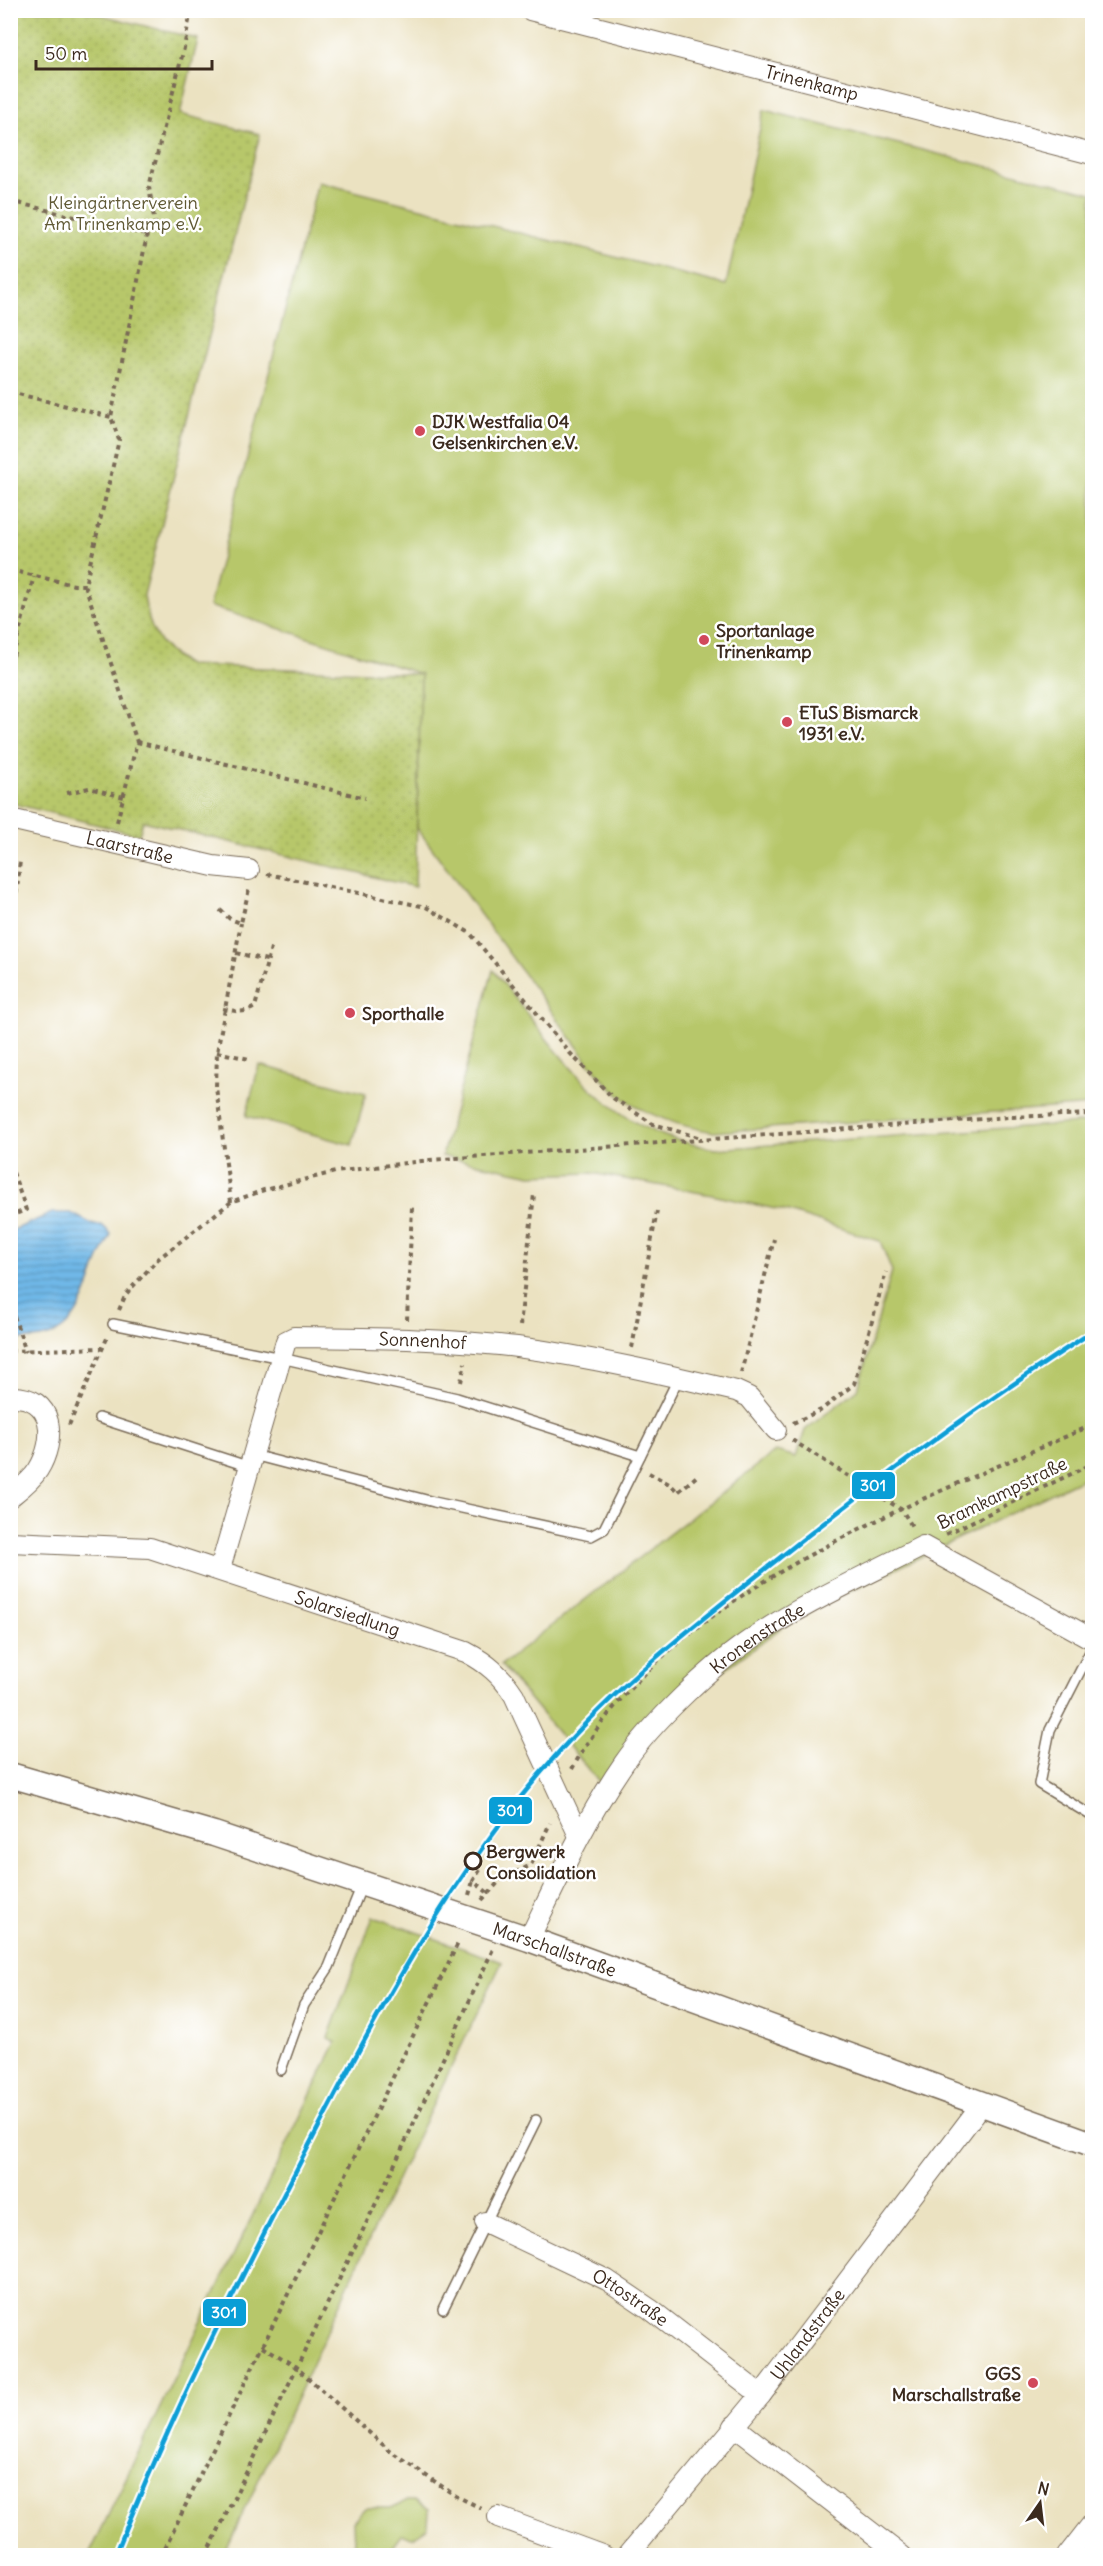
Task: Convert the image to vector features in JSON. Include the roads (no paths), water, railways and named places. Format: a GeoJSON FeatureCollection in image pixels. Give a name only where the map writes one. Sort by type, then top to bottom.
{"type":"FeatureCollection","features":[{"type":"Feature","properties":{"kind":"street","name":"Trinenkamp"},"geometry":{"type":"LineString","coordinates":[[531,10],[1092,154]]}},
{"type":"Feature","properties":{"kind":"street","name":"Laarstraße"},"geometry":{"type":"LineString","coordinates":[[10,819],[213,866],[249,870]]}},
{"type":"Feature","properties":{"kind":"street","name":"Sonnenhof"},"geometry":{"type":"LineString","coordinates":[[220,1569],[286,1341],[294,1337],[406,1339],[469,1343],[518,1348],[628,1366],[736,1391],[749,1397],[776,1430]]}},
{"type":"Feature","properties":{"kind":"street"},"geometry":{"type":"LineString","coordinates":[[10,1397],[29,1400],[40,1407],[49,1419],[49,1440],[44,1458],[36,1473],[10,1497]]}},
{"type":"Feature","properties":{"kind":"street","name":"Solarsiedlung"},"geometry":{"type":"LineString","coordinates":[[10,1542],[150,1548],[220,1569],[466,1652],[487,1663],[505,1680],[579,1836]]}},
{"type":"Feature","properties":{"kind":"street","name":"Kronenstraße"},"geometry":{"type":"LineString","coordinates":[[529,1939],[579,1836],[625,1762],[682,1698],[747,1642],[807,1607],[923,1546],[1092,1639]]}},
{"type":"Feature","properties":{"kind":"street","name":"Marschallstraße"},"geometry":{"type":"LineString","coordinates":[[10,1775],[214,1834],[529,1939],[1092,2144]]}},
{"type":"Feature","properties":{"kind":"street","name":"Uhlandstraße"},"geometry":{"type":"LineString","coordinates":[[627,2556],[761,2396],[982,2104]]}},
{"type":"Feature","properties":{"kind":"street","name":"Ottostraße"},"geometry":{"type":"LineString","coordinates":[[485,2222],[607,2280],[650,2309],[761,2396]]}},
{"type":"Feature","properties":{"kind":"street"},"geometry":{"type":"LineString","coordinates":[[734,2426],[902,2556]]}},
{"type":"Feature","properties":{"kind":"street"},"geometry":{"type":"LineString","coordinates":[[498,2517],[604,2556]]}},
{"type":"Feature","properties":{"kind":"street"},"geometry":{"type":"LineString","coordinates":[[1067,2556],[1092,2524]]}},
{"type":"Feature","properties":{"kind":"lane"},"geometry":{"type":"LineString","coordinates":[[113,1324],[281,1358],[457,1398],[640,1456]]}},
{"type":"Feature","properties":{"kind":"lane"},"geometry":{"type":"LineString","coordinates":[[99,1418],[251,1461],[591,1536],[604,1529],[679,1377]]}},
{"type":"Feature","properties":{"kind":"lane"},"geometry":{"type":"LineString","coordinates":[[1092,1648],[1050,1730],[1039,1784],[1092,1816]]}},
{"type":"Feature","properties":{"kind":"lane"},"geometry":{"type":"LineString","coordinates":[[281,2070],[304,2005],[329,1967],[362,1885]]}},
{"type":"Feature","properties":{"kind":"lane"},"geometry":{"type":"LineString","coordinates":[[443,2309],[536,2120]]}},
{"type":"Feature","properties":{"kind":"water"},"geometry":{"type":"Polygon","coordinates":[[[52,1213],[71,1213],[94,1225],[102,1225],[111,1234],[85,1296],[70,1322],[60,1331],[47,1337],[11,1338],[11,1231],[52,1213]]]}},
{"type":"Feature","properties":{"kind":"place","name":"DJK Westfalia 04 Gelsenkirchen e.V."},"geometry":{"type":"Point","coordinates":[420,431]}},
{"type":"Feature","properties":{"kind":"place","name":"Sportanlage Trinenkamp"},"geometry":{"type":"Point","coordinates":[704,640]}},
{"type":"Feature","properties":{"kind":"place","name":"ETuS Bismarck 1931 e.V."},"geometry":{"type":"Point","coordinates":[787,722]}},
{"type":"Feature","properties":{"kind":"place","name":"Sporthalle"},"geometry":{"type":"Point","coordinates":[350,1013]}},
{"type":"Feature","properties":{"kind":"place","name":"Bergwerk Consolidation"},"geometry":{"type":"Point","coordinates":[473,1861]}},
{"type":"Feature","properties":{"kind":"place","name":"GGS Marschallstraße"},"geometry":{"type":"Point","coordinates":[1033,2383]}},
{"type":"Feature","properties":{"kind":"park label","name":"Kleingärtnerverein Am Trinenkamp e.V."},"geometry":{"type":"Point","coordinates":[123,212]}}]}
